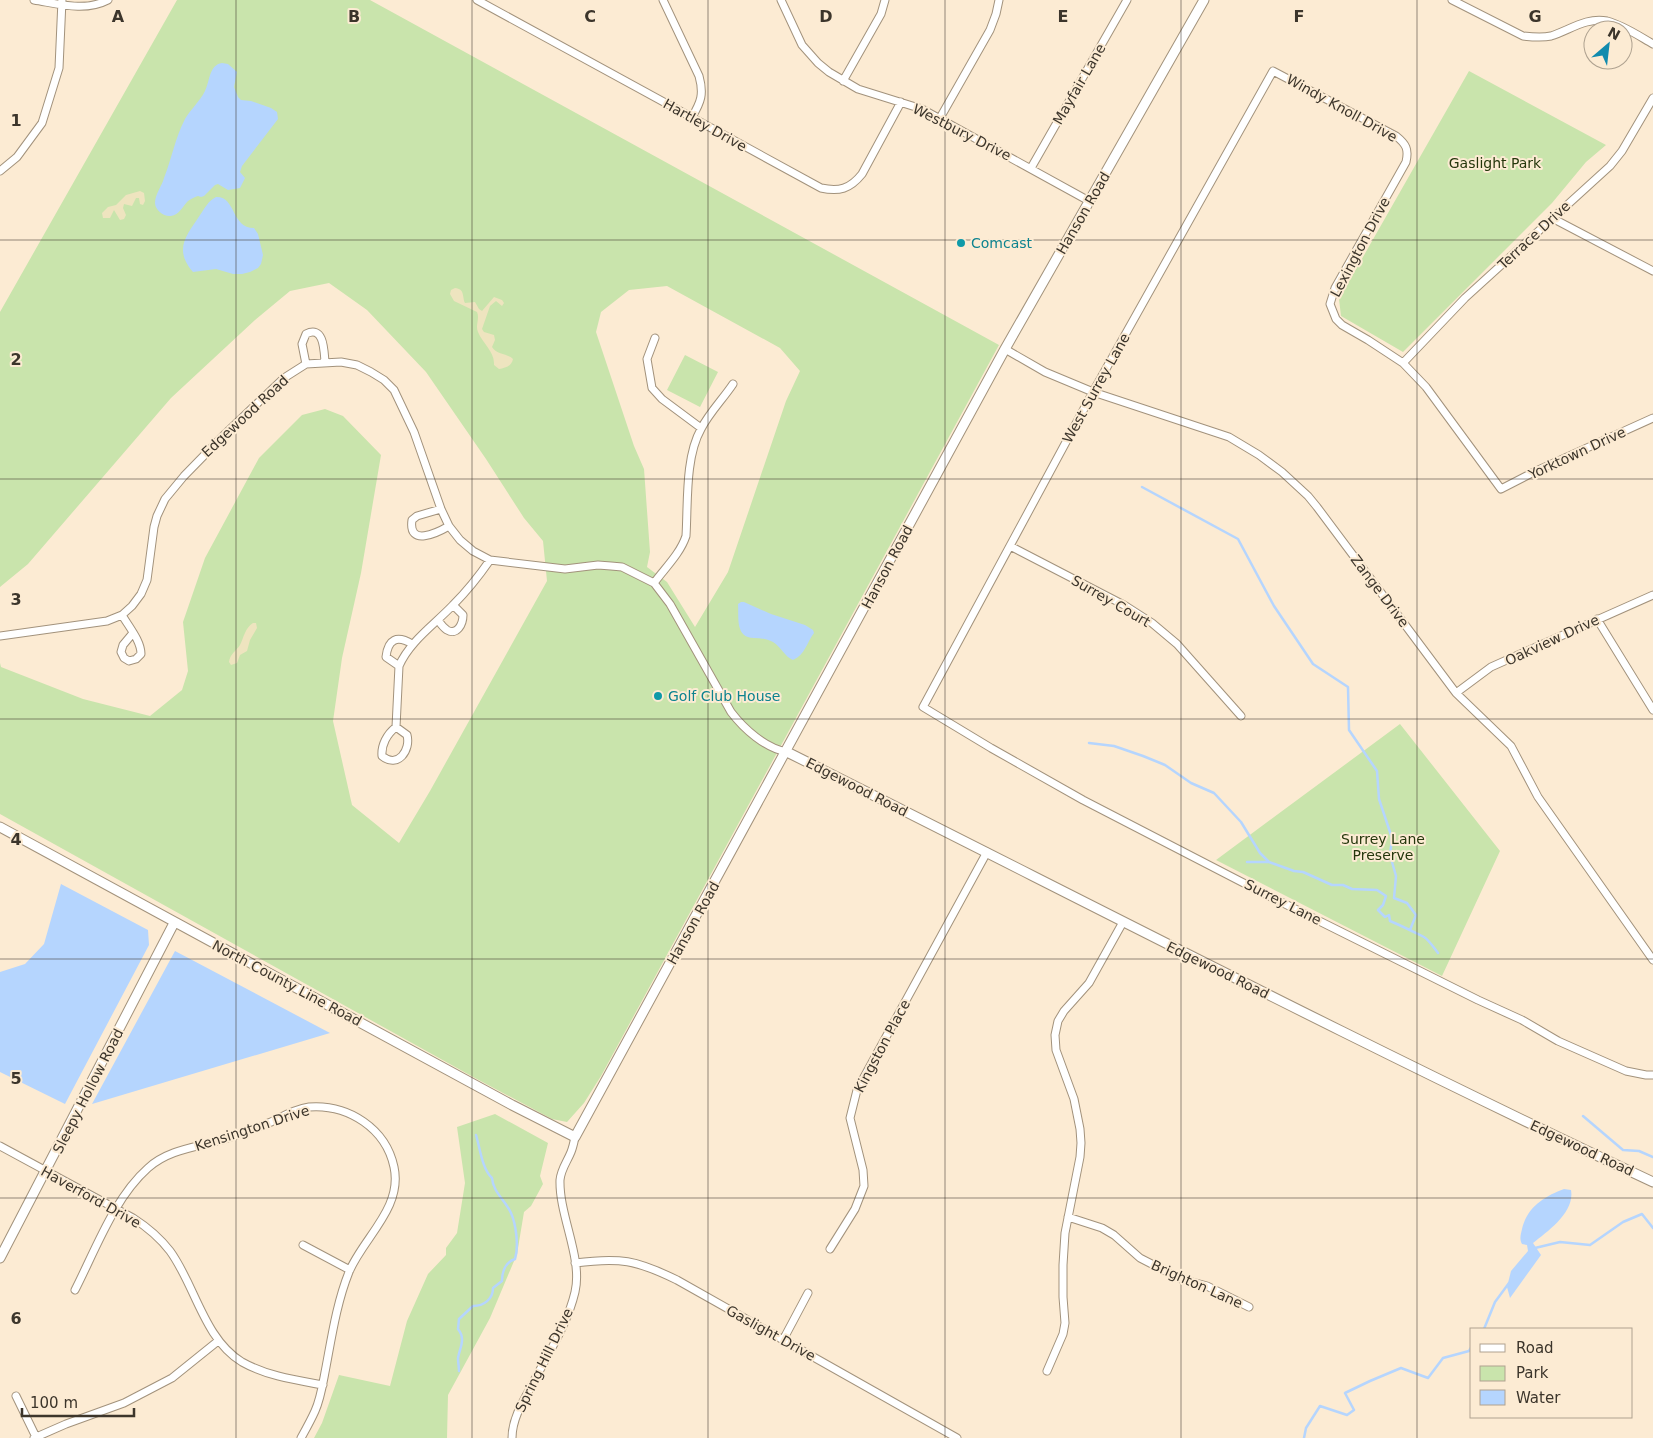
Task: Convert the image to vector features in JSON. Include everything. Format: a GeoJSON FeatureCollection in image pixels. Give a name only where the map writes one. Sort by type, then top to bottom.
{"type":"FeatureCollection","features":[{"type":"Feature","properties":{"kind":"street"},"geometry":{"type":"LineString","coordinates":[[34,0],[62,2],[87,7],[98,5],[108,0]]}},
{"type":"Feature","properties":{"kind":"street","name":"Hartley Drive"},"geometry":{"type":"LineString","coordinates":[[476,0],[821,188],[838,190],[846,188],[862,174],[901,102]]}},
{"type":"Feature","properties":{"kind":"street"},"geometry":{"type":"LineString","coordinates":[[663,0],[700,76],[702,95],[692,117]]}},
{"type":"Feature","properties":{"kind":"street","name":"Westbury Drive"},"geometry":{"type":"LineString","coordinates":[[781,0],[802,45],[823,68],[843,81],[874,95],[922,109],[1090,201]]}},
{"type":"Feature","properties":{"kind":"street"},"geometry":{"type":"LineString","coordinates":[[843,81],[881,14],[885,0]]}},
{"type":"Feature","properties":{"kind":"street"},"geometry":{"type":"LineString","coordinates":[[940,118],[990,30],[999,0]]}},
{"type":"Feature","properties":{"kind":"street","name":"Mayfair Lane"},"geometry":{"type":"LineString","coordinates":[[1031,168],[1128,0]]}},
{"type":"Feature","properties":{"kind":"street","name":"Hanson Road"},"geometry":{"type":"LineString","coordinates":[[575,1137],[787,752],[1005,349],[1204,0]]}},
{"type":"Feature","properties":{"kind":"street"},"geometry":{"type":"LineString","coordinates":[[1452,0],[1523,36],[1536,38],[1550,36],[1580,23],[1596,20],[1618,25],[1653,44]]}},
{"type":"Feature","properties":{"kind":"street"},"geometry":{"type":"LineString","coordinates":[[0,171],[17,157],[42,123],[59,68],[62,2]]}},
{"type":"Feature","properties":{"kind":"street","name":"Windy Knoll Drive"},"geometry":{"type":"LineString","coordinates":[[1274,71],[1396,136],[1407,148]]}},
{"type":"Feature","properties":{"kind":"street","name":"West Surrey Lane"},"geometry":{"type":"LineString","coordinates":[[923,707],[1093,392],[1274,71]]}},
{"type":"Feature","properties":{"kind":"street","name":"Terrace Drive"},"geometry":{"type":"LineString","coordinates":[[1403,363],[1465,298],[1610,166],[1651,107],[1653,98]]}},
{"type":"Feature","properties":{"kind":"street","name":"Lexington Drive"},"geometry":{"type":"LineString","coordinates":[[1407,148],[1406,162],[1335,288],[1330,304],[1336,319],[1342,325],[1403,363],[1426,387],[1501,489]]}},
{"type":"Feature","properties":{"kind":"street"},"geometry":{"type":"LineString","coordinates":[[1552,218],[1653,271]]}},
{"type":"Feature","properties":{"kind":"street"},"geometry":{"type":"LineString","coordinates":[[306,364],[302,344],[306,334],[310,332],[315,332],[322,340],[324,362]]}},
{"type":"Feature","properties":{"kind":"street"},"geometry":{"type":"LineString","coordinates":[[654,338],[647,359],[652,388],[662,399],[701,428]]}},
{"type":"Feature","properties":{"kind":"street","name":"Zange Drive"},"geometry":{"type":"LineString","coordinates":[[1005,349],[1045,372],[1093,392],[1229,437],[1259,455],[1282,472],[1308,496],[1456,693],[1511,746],[1538,797],[1653,960]]}},
{"type":"Feature","properties":{"kind":"street","name":"Edgewood Road"},"geometry":{"type":"LineString","coordinates":[[122,616],[141,594],[147,580],[154,527],[165,499],[197,462],[269,390],[306,364],[324,362],[341,362],[357,365],[384,380],[394,390],[414,432],[441,510],[449,526],[460,540],[473,551],[490,560],[565,569],[598,565],[622,567],[654,583]]}},
{"type":"Feature","properties":{"kind":"street"},"geometry":{"type":"LineString","coordinates":[[733,384],[701,428],[694,445],[690,460],[684,543],[654,583],[670,604],[737,720],[758,739],[777,750],[787,752]]}},
{"type":"Feature","properties":{"kind":"street","name":"Yorktown Drive"},"geometry":{"type":"LineString","coordinates":[[1501,489],[1536,470],[1653,418]]}},
{"type":"Feature","properties":{"kind":"street"},"geometry":{"type":"LineString","coordinates":[[441,510],[417,516],[412,520],[412,530],[416,535],[421,536],[438,532],[449,526]]}},
{"type":"Feature","properties":{"kind":"street","name":"Surrey Court"},"geometry":{"type":"LineString","coordinates":[[1010,546],[1124,605],[1152,623],[1177,644],[1241,716]]}},
{"type":"Feature","properties":{"kind":"street"},"geometry":{"type":"LineString","coordinates":[[396,727],[399,666],[403,658],[412,644],[475,581],[490,560]]}},
{"type":"Feature","properties":{"kind":"street","name":"Oakview Drive"},"geometry":{"type":"LineString","coordinates":[[1456,693],[1492,668],[1653,595]]}},
{"type":"Feature","properties":{"kind":"street"},"geometry":{"type":"LineString","coordinates":[[438,620],[447,630],[453,631],[460,628],[463,622],[463,615],[453,605]]}},
{"type":"Feature","properties":{"kind":"street"},"geometry":{"type":"LineString","coordinates":[[0,636],[107,621],[122,616],[133,633]]}},
{"type":"Feature","properties":{"kind":"street"},"geometry":{"type":"LineString","coordinates":[[1597,619],[1653,710]]}},
{"type":"Feature","properties":{"kind":"street"},"geometry":{"type":"LineString","coordinates":[[399,666],[386,657],[386,651],[393,641],[398,638],[412,644]]}},
{"type":"Feature","properties":{"kind":"street","name":"Surrey Lane"},"geometry":{"type":"LineString","coordinates":[[923,707],[1083,800],[1478,1000],[1522,1020],[1558,1042],[1626,1071],[1653,1075]]}},
{"type":"Feature","properties":{"kind":"street"},"geometry":{"type":"LineString","coordinates":[[396,727],[408,735],[409,742],[402,758],[395,761],[387,760],[382,756],[381,748],[390,731],[396,727]]}},
{"type":"Feature","properties":{"kind":"street","name":"Edgewood Road"},"geometry":{"type":"LineString","coordinates":[[787,752],[1519,1119],[1653,1182]]}},
{"type":"Feature","properties":{"kind":"street","name":"North County Line Road"},"geometry":{"type":"LineString","coordinates":[[0,828],[512,1105],[575,1137]]}},
{"type":"Feature","properties":{"kind":"street","name":"Kingston Place"},"geometry":{"type":"LineString","coordinates":[[830,1249],[855,1209],[864,1186],[863,1170],[850,1118],[858,1090],[987,852]]}},
{"type":"Feature","properties":{"kind":"street"},"geometry":{"type":"LineString","coordinates":[[1047,1371],[1063,1334],[1065,1323],[1062,1298],[1065,1233],[1080,1157],[1080,1129],[1074,1099],[1056,1050],[1055,1035],[1058,1021],[1064,1011],[1089,983],[1123,922]]}},
{"type":"Feature","properties":{"kind":"street","name":"Sleepy Hollow Road"},"geometry":{"type":"LineString","coordinates":[[0,1258],[174,923]]}},
{"type":"Feature","properties":{"kind":"street","name":"Kensington Drive"},"geometry":{"type":"LineString","coordinates":[[75,1290],[116,1209],[133,1183],[155,1161],[179,1150],[214,1142],[247,1131],[297,1110],[309,1108],[332,1109],[360,1118],[379,1134],[387,1145],[394,1169],[395,1183],[390,1204],[350,1270],[339,1303],[316,1411],[301,1438]]}},
{"type":"Feature","properties":{"kind":"street","name":"Spring Hill Drive"},"geometry":{"type":"LineString","coordinates":[[512,1438],[520,1406],[567,1318],[575,1290],[575,1263],[561,1198],[560,1180],[561,1171],[572,1151],[575,1137]]}},
{"type":"Feature","properties":{"kind":"street","name":"Haverford Drive"},"geometry":{"type":"LineString","coordinates":[[0,1146],[147,1227],[171,1252],[218,1341],[241,1362],[277,1377],[322,1385]]}},
{"type":"Feature","properties":{"kind":"street","name":"Brighton Lane"},"geometry":{"type":"LineString","coordinates":[[1068,1217],[1102,1228],[1114,1235],[1140,1258],[1181,1278],[1207,1286],[1249,1307]]}},
{"type":"Feature","properties":{"kind":"street"},"geometry":{"type":"LineString","coordinates":[[303,1245],[350,1270]]}},
{"type":"Feature","properties":{"kind":"street","name":"Gaslight Drive"},"geometry":{"type":"LineString","coordinates":[[575,1263],[611,1260],[645,1265],[677,1280],[956,1438]]}},
{"type":"Feature","properties":{"kind":"street"},"geometry":{"type":"LineString","coordinates":[[783,1340],[808,1293]]}},
{"type":"Feature","properties":{"kind":"street"},"geometry":{"type":"LineString","coordinates":[[16,1396],[35,1438],[66,1424],[124,1403],[172,1378],[218,1341]]}},
{"type":"Feature","properties":{"kind":"green space"},"geometry":{"type":"Polygon","coordinates":[[[177,0],[370,0],[999,345],[601,1076],[584,1103],[567,1122],[552,1119],[475,1078],[0,814],[0,663],[1,667],[83,699],[150,716],[182,690],[188,671],[183,622],[205,558],[259,458],[302,415],[325,409],[343,416],[381,455],[361,573],[342,658],[333,721],[352,805],[399,843],[547,581],[543,541],[524,518],[426,372],[367,310],[329,283],[290,291],[255,320],[171,398],[28,564],[0,587],[0,312],[177,0]],[[667,286],[629,290],[601,312],[596,332],[634,446],[644,469],[650,552],[647,567],[667,582],[695,627],[728,572],[786,401],[800,371],[780,348],[667,286]]]}},
{"type":"Feature","properties":{"kind":"green space","name":"Gaslight Park"},"geometry":{"type":"Polygon","coordinates":[[[1469,71],[1606,145],[1586,162],[1552,203],[1403,352],[1341,316],[1339,299],[1469,71]]]}},
{"type":"Feature","properties":{"kind":"green space"},"geometry":{"type":"Polygon","coordinates":[[[685,355],[718,372],[700,407],[667,390],[685,355]]]}},
{"type":"Feature","properties":{"kind":"green space","name":"Surrey Lane Preserve"},"geometry":{"type":"Polygon","coordinates":[[[1400,724],[1500,851],[1442,976],[1216,860],[1400,724]]]}},
{"type":"Feature","properties":{"kind":"green space"},"geometry":{"type":"Polygon","coordinates":[[[495,1114],[548,1143],[540,1176],[543,1184],[531,1206],[524,1212],[517,1254],[490,1318],[448,1395],[447,1438],[314,1438],[322,1423],[339,1375],[390,1386],[407,1321],[428,1274],[446,1255],[446,1248],[457,1233],[465,1183],[457,1127],[495,1114]]]}},
{"type":"Feature","properties":{"kind":"sand"},"geometry":{"type":"Polygon","coordinates":[[[140,191],[144,193],[145,201],[143,205],[140,204],[139,198],[136,198],[132,206],[124,204],[123,208],[126,215],[124,219],[120,220],[114,210],[110,218],[103,218],[102,213],[108,207],[116,205],[126,195],[140,191]]]}},
{"type":"Feature","properties":{"kind":"sand"},"geometry":{"type":"Polygon","coordinates":[[[455,288],[462,291],[465,303],[475,302],[482,311],[494,297],[502,300],[504,303],[502,306],[496,301],[490,306],[482,329],[484,332],[494,335],[495,340],[492,347],[494,350],[513,359],[510,365],[499,369],[494,365],[493,356],[478,332],[477,312],[454,301],[450,294],[451,290],[455,288]]]}},
{"type":"Feature","properties":{"kind":"sand"},"geometry":{"type":"Polygon","coordinates":[[[256,623],[257,628],[250,640],[247,651],[240,655],[237,663],[231,665],[229,662],[231,657],[240,645],[248,627],[256,623]]]}},
{"type":"Feature","properties":{"kind":"water"},"geometry":{"type":"Polygon","coordinates":[[[222,63],[228,64],[237,72],[234,87],[241,100],[251,101],[271,108],[277,112],[278,119],[242,166],[240,172],[245,178],[240,188],[228,190],[218,184],[215,185],[204,196],[197,196],[188,201],[176,214],[166,215],[157,208],[155,200],[167,171],[179,133],[185,119],[205,91],[212,70],[222,63]]]}},
{"type":"Feature","properties":{"kind":"water"},"geometry":{"type":"Polygon","coordinates":[[[216,197],[227,201],[241,223],[247,227],[254,228],[258,234],[263,255],[258,268],[242,274],[233,274],[216,269],[193,272],[187,264],[183,249],[184,242],[207,205],[216,197]]]}},
{"type":"Feature","properties":{"kind":"water"},"geometry":{"type":"Polygon","coordinates":[[[741,602],[805,625],[813,630],[814,633],[800,655],[793,660],[773,642],[744,635],[738,620],[738,604],[741,602]]]}},
{"type":"Feature","properties":{"kind":"water"},"geometry":{"type":"Polygon","coordinates":[[[61,884],[148,930],[149,945],[65,1104],[0,1072],[0,972],[25,964],[44,944],[61,884]]]}},
{"type":"Feature","properties":{"kind":"water"},"geometry":{"type":"Polygon","coordinates":[[[175,951],[330,1033],[92,1104],[175,951]]]}},
{"type":"Feature","properties":{"kind":"water"},"geometry":{"type":"Polygon","coordinates":[[[1564,1189],[1571,1190],[1569,1206],[1559,1220],[1533,1243],[1541,1255],[1510,1298],[1507,1287],[1511,1271],[1528,1251],[1527,1245],[1522,1244],[1521,1240],[1524,1221],[1538,1203],[1564,1189]]]}},
{"type":"Feature","properties":{"kind":"waterway"},"geometry":{"type":"LineString","coordinates":[[1142,487],[1238,539],[1274,606],[1313,664],[1348,687],[1349,730],[1377,771],[1379,799],[1392,838],[1390,855],[1396,876],[1394,898],[1407,903],[1416,915],[1410,930]]}},
{"type":"Feature","properties":{"kind":"waterway"},"geometry":{"type":"LineString","coordinates":[[1089,743],[1114,746],[1143,756],[1165,765],[1191,783],[1214,793],[1241,822],[1260,853],[1269,862],[1294,871],[1303,872],[1332,885],[1343,885],[1352,889],[1377,890],[1386,896],[1383,905],[1378,910],[1385,917],[1389,915],[1390,921],[1424,937],[1438,953]]}},
{"type":"Feature","properties":{"kind":"waterway"},"geometry":{"type":"LineString","coordinates":[[1247,862],[1268,862]]}},
{"type":"Feature","properties":{"kind":"waterway"},"geometry":{"type":"LineString","coordinates":[[1583,1116],[1623,1150],[1639,1151],[1653,1157]]}},
{"type":"Feature","properties":{"kind":"waterway"},"geometry":{"type":"LineString","coordinates":[[459,1371],[458,1358],[462,1340],[458,1329],[459,1319],[473,1306],[477,1306],[490,1299],[493,1288],[502,1281],[505,1267],[515,1259],[517,1248],[516,1229],[513,1218],[486,1169],[476,1135]]}},
{"type":"Feature","properties":{"kind":"waterway"},"geometry":{"type":"LineString","coordinates":[[1535,1248],[1560,1242],[1590,1245],[1623,1222],[1642,1214],[1653,1228]]}},
{"type":"Feature","properties":{"kind":"waterway"},"geometry":{"type":"LineString","coordinates":[[1484,1328],[1495,1302],[1509,1283]]}},
{"type":"Feature","properties":{"kind":"waterway"},"geometry":{"type":"LineString","coordinates":[[1304,1438],[1306,1428],[1320,1406],[1347,1415],[1354,1410],[1345,1393],[1401,1368],[1428,1378],[1443,1358],[1470,1349]]}},
{"type":"Feature","properties":{"kind":"place","name":"Comcast"},"geometry":{"type":"Point","coordinates":[961,243]}},
{"type":"Feature","properties":{"kind":"place","name":"Golf Club House"},"geometry":{"type":"Point","coordinates":[658,696]}}]}
